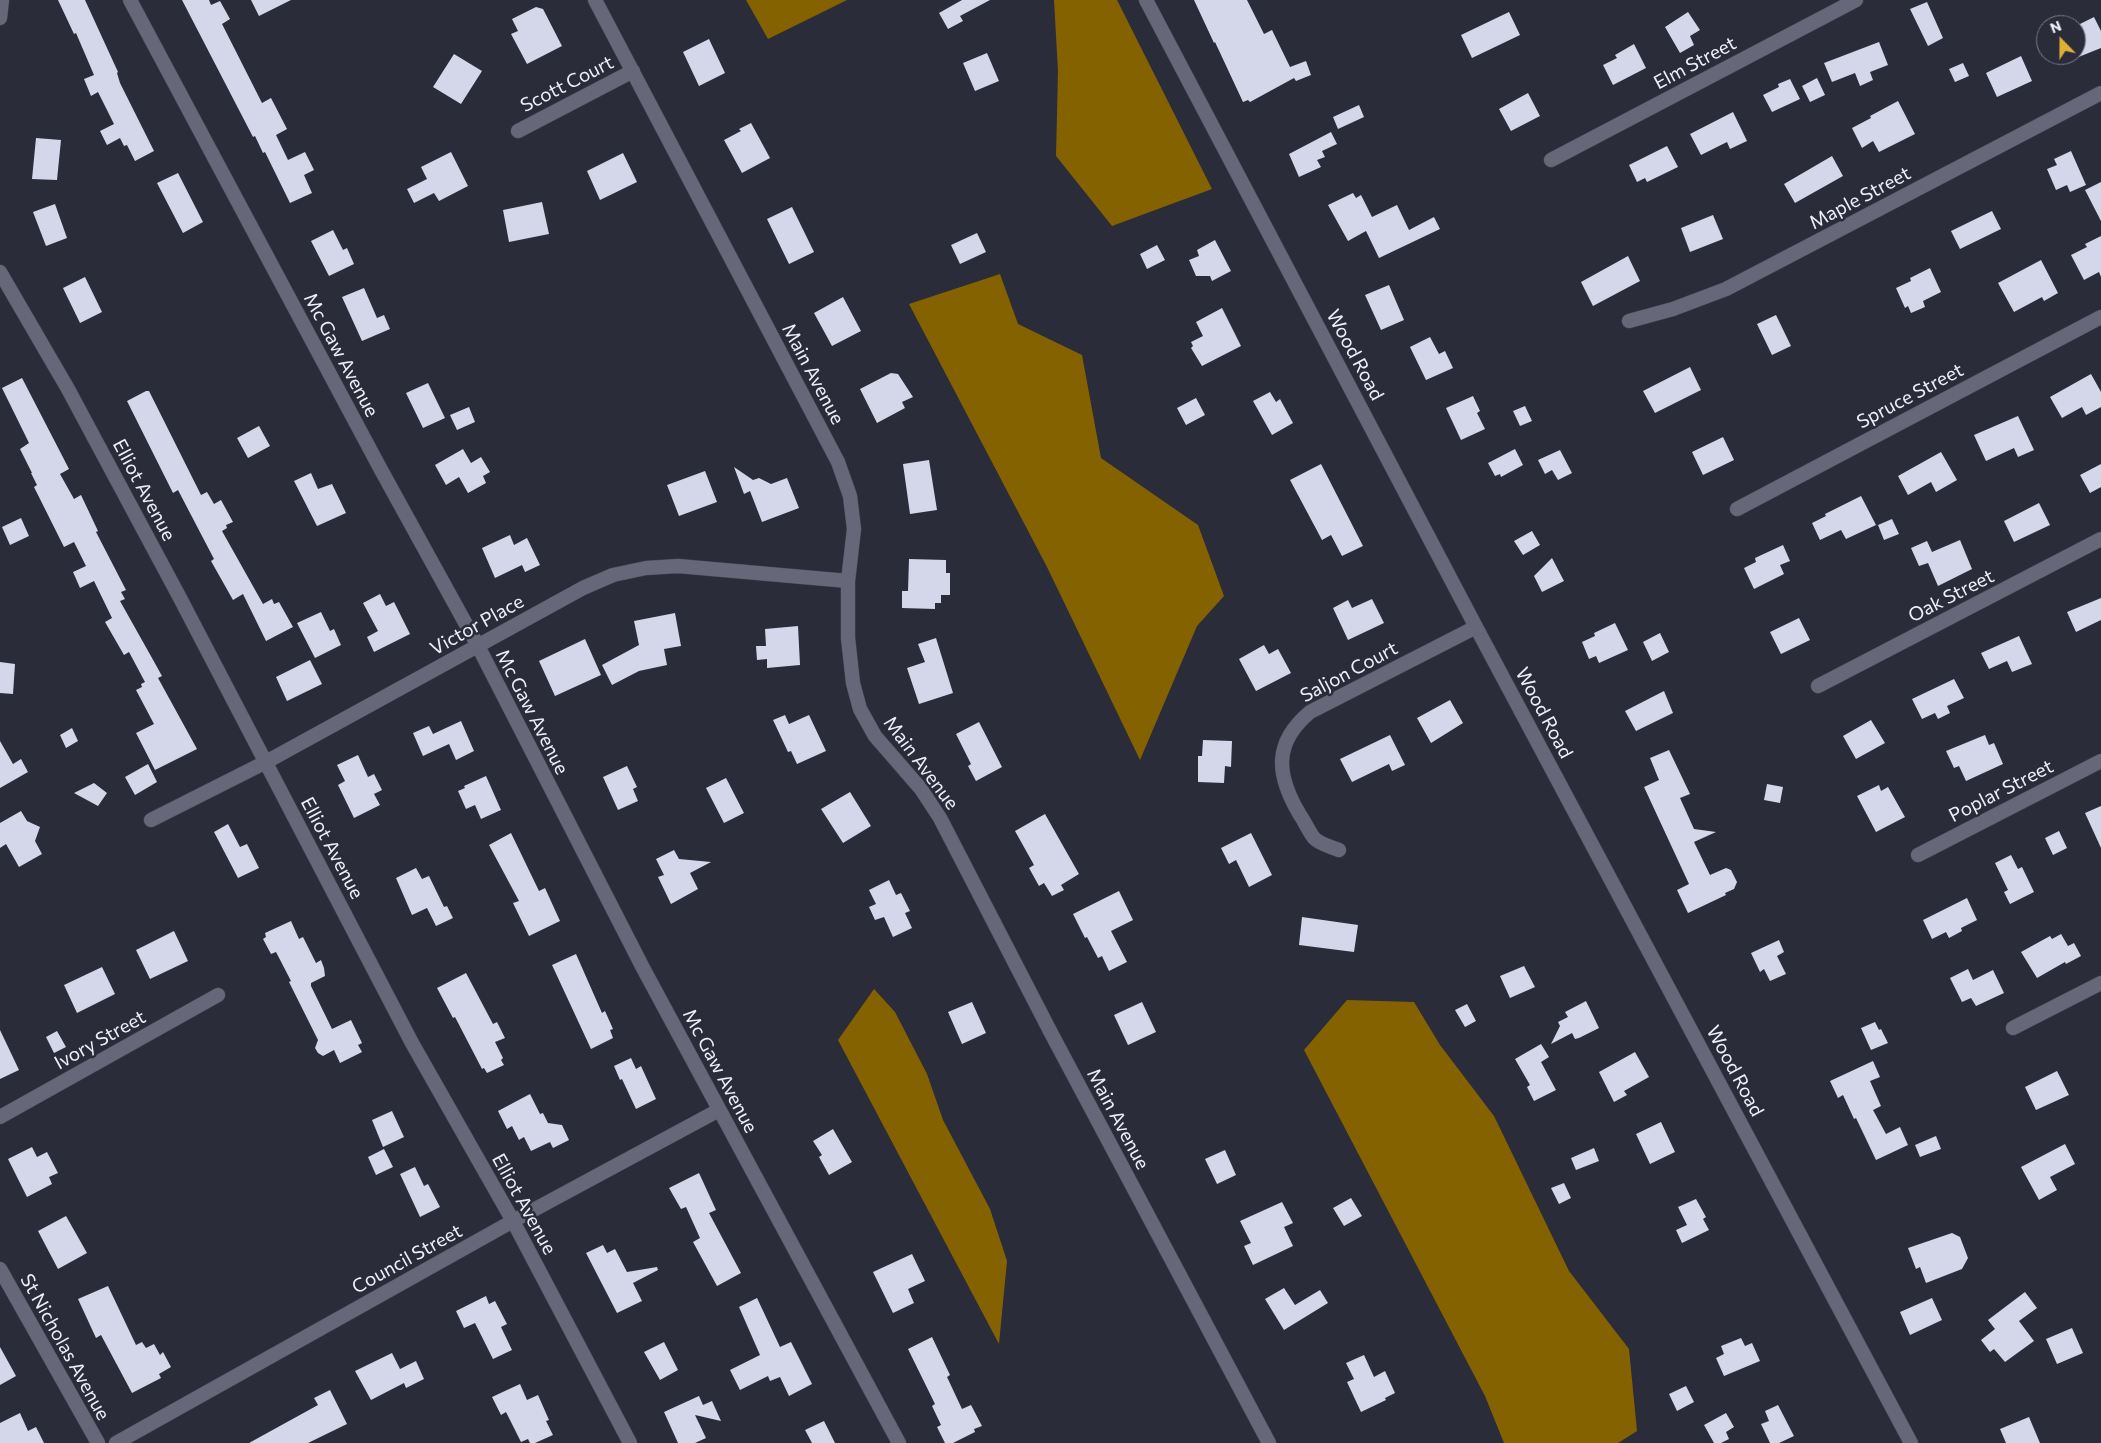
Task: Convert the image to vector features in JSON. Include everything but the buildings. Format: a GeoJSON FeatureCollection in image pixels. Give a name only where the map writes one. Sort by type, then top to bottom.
{"type":"FeatureCollection","features":[{"type":"Feature","properties":{"kind":"street"},"geometry":{"type":"LineString","coordinates":[[0,18],[2,0]]}},
{"type":"Feature","properties":{"kind":"street","name":"Mc Gaw Avenue"},"geometry":{"type":"LineString","coordinates":[[130,0],[375,459],[478,646],[540,770],[719,1110],[899,1443]]}},
{"type":"Feature","properties":{"kind":"street","name":"Main Avenue"},"geometry":{"type":"LineString","coordinates":[[595,0],[838,462],[850,496],[854,529],[848,581],[850,660],[853,683],[860,709],[875,736],[921,789],[940,818],[1050,1031],[1269,1443]]}},
{"type":"Feature","properties":{"kind":"street","name":"Wood Road"},"geometry":{"type":"LineString","coordinates":[[1146,0],[1476,627],[1911,1443]]}},
{"type":"Feature","properties":{"kind":"street","name":"Elm Street"},"geometry":{"type":"LineString","coordinates":[[1551,160],[1856,0]]}},
{"type":"Feature","properties":{"kind":"street","name":"Scott Court"},"geometry":{"type":"LineString","coordinates":[[518,131],[633,72]]}},
{"type":"Feature","properties":{"kind":"street","name":"Maple Street"},"geometry":{"type":"LineString","coordinates":[[1629,321],[1673,309],[1726,289],[2101,93]]}},
{"type":"Feature","properties":{"kind":"street","name":"Elliot Avenue"},"geometry":{"type":"LineString","coordinates":[[0,272],[68,388],[412,1042],[513,1221],[630,1443]]}},
{"type":"Feature","properties":{"kind":"street","name":"Spruce Street"},"geometry":{"type":"LineString","coordinates":[[1737,508],[2101,316]]}},
{"type":"Feature","properties":{"kind":"street","name":"Oak Street"},"geometry":{"type":"LineString","coordinates":[[1818,686],[2101,539]]}},
{"type":"Feature","properties":{"kind":"street","name":"Victor Place"},"geometry":{"type":"LineString","coordinates":[[151,820],[266,762],[583,588],[613,575],[646,568],[678,566],[848,581]]}},
{"type":"Feature","properties":{"kind":"street","name":"Saljon Court"},"geometry":{"type":"LineString","coordinates":[[1339,850],[1315,840],[1289,796],[1281,759],[1285,742],[1300,721],[1310,712],[1476,627]]}},
{"type":"Feature","properties":{"kind":"street","name":"Poplar Street"},"geometry":{"type":"LineString","coordinates":[[1918,855],[2101,761]]}},
{"type":"Feature","properties":{"kind":"street"},"geometry":{"type":"LineString","coordinates":[[2013,1028],[2101,983]]}},
{"type":"Feature","properties":{"kind":"street","name":"Ivory Street"},"geometry":{"type":"LineString","coordinates":[[0,1117],[218,995]]}},
{"type":"Feature","properties":{"kind":"street","name":"Council Street"},"geometry":{"type":"LineString","coordinates":[[116,1443],[513,1221],[719,1110]]}},
{"type":"Feature","properties":{"kind":"street","name":"St Nicholas Avenue"},"geometry":{"type":"LineString","coordinates":[[0,1269],[98,1443]]}},
{"type":"Feature","properties":{"kind":"shaded area"},"geometry":{"type":"Polygon","coordinates":[[[746,0],[847,0],[768,39],[746,0]]]}},
{"type":"Feature","properties":{"kind":"shaded area"},"geometry":{"type":"Polygon","coordinates":[[[1054,0],[1117,0],[1212,189],[1112,226],[1056,156],[1058,71],[1054,0]]]}},
{"type":"Feature","properties":{"kind":"shaded area"},"geometry":{"type":"Polygon","coordinates":[[[1000,274],[1018,324],[1082,355],[1101,458],[1198,525],[1224,596],[1197,626],[1140,760],[1047,567],[909,304],[1000,274]]]}},
{"type":"Feature","properties":{"kind":"shaded area"},"geometry":{"type":"Polygon","coordinates":[[[874,989],[895,1012],[927,1074],[943,1120],[990,1209],[1007,1261],[999,1344],[838,1040],[874,989]]]}},
{"type":"Feature","properties":{"kind":"shaded area"},"geometry":{"type":"Polygon","coordinates":[[[1347,1000],[1414,1002],[1440,1045],[1494,1116],[1569,1271],[1629,1349],[1637,1431],[1618,1443],[1504,1443],[1485,1396],[1304,1050],[1347,1000]]]}}]}
